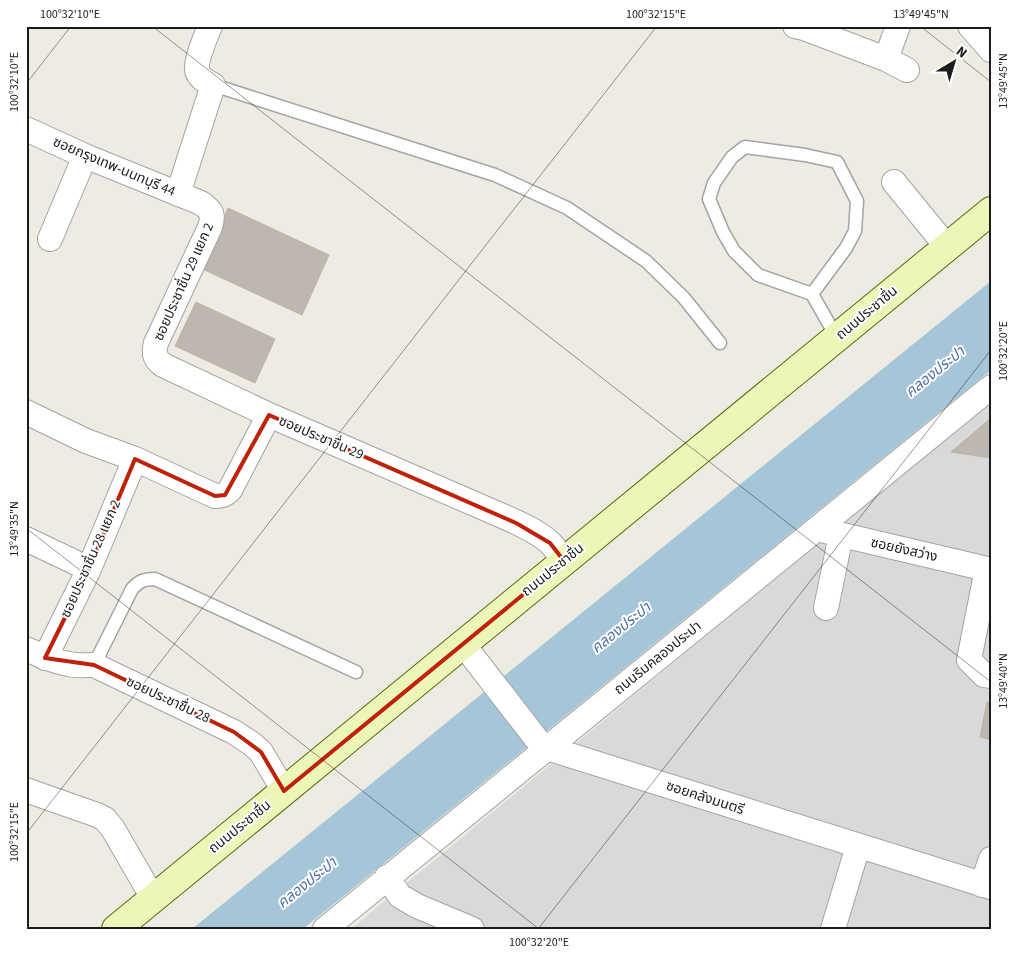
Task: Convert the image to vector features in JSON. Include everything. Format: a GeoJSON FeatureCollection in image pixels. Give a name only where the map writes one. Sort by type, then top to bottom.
{"type":"FeatureCollection","features":[{"type":"Feature","properties":{"kind":"main road","name":"ถนนประชาชื่น"},"geometry":{"type":"LineString","coordinates":[[116,929],[991,211]]}},
{"type":"Feature","properties":{"kind":"street"},"geometry":{"type":"LineString","coordinates":[[178,194],[213,85],[206,82],[196,69],[210,26]]}},
{"type":"Feature","properties":{"kind":"street"},"geometry":{"type":"LineString","coordinates":[[801,27],[896,65],[898,26]]}},
{"type":"Feature","properties":{"kind":"street"},"geometry":{"type":"LineString","coordinates":[[970,26],[991,50]]}},
{"type":"Feature","properties":{"kind":"street","name":"ซอยกรุงเทพ-นนทบุรี 44"},"geometry":{"type":"LineString","coordinates":[[26,129],[201,203]]}},
{"type":"Feature","properties":{"kind":"street"},"geometry":{"type":"LineString","coordinates":[[50,239],[86,156]]}},
{"type":"Feature","properties":{"kind":"street"},"geometry":{"type":"LineString","coordinates":[[894,182],[947,247]]}},
{"type":"Feature","properties":{"kind":"street","name":"ซอยประชาชื่น 29 แยก 2"},"geometry":{"type":"LineString","coordinates":[[201,203],[212,213],[210,227],[156,343],[154,352],[156,360],[163,366],[269,415]]}},
{"type":"Feature","properties":{"kind":"street","name":"ถนนริมคลองประปา"},"geometry":{"type":"LineString","coordinates":[[325,929],[543,744],[817,529],[991,387]]}},
{"type":"Feature","properties":{"kind":"street","name":"ซอยประชาชื่น 29"},"geometry":{"type":"LineString","coordinates":[[26,412],[86,441],[135,459],[216,496],[225,495],[230,490],[269,415],[516,523],[540,535],[550,543],[564,561]]}},
{"type":"Feature","properties":{"kind":"street","name":"ซอยประชาชื่น 28 แยก 2"},"geometry":{"type":"LineString","coordinates":[[36,653],[89,569],[135,459]]}},
{"type":"Feature","properties":{"kind":"street","name":"ซอยยังสว่าง"},"geometry":{"type":"LineString","coordinates":[[817,529],[989,570]]}},
{"type":"Feature","properties":{"kind":"street"},"geometry":{"type":"LineString","coordinates":[[826,608],[840,535]]}},
{"type":"Feature","properties":{"kind":"street"},"geometry":{"type":"LineString","coordinates":[[26,539],[89,569]]}},
{"type":"Feature","properties":{"kind":"street"},"geometry":{"type":"LineString","coordinates":[[989,570],[969,660],[984,675],[991,676]]}},
{"type":"Feature","properties":{"kind":"street"},"geometry":{"type":"LineString","coordinates":[[463,644],[543,744]]}},
{"type":"Feature","properties":{"kind":"street","name":"ซอยประชาชื่น 28"},"geometry":{"type":"LineString","coordinates":[[36,653],[70,664],[94,665],[226,728],[261,752],[284,791]]}},
{"type":"Feature","properties":{"kind":"street","name":"ซอยคลังมนตรี"},"geometry":{"type":"LineString","coordinates":[[543,744],[987,886]]}},
{"type":"Feature","properties":{"kind":"street"},"geometry":{"type":"LineString","coordinates":[[26,790],[97,814],[105,819],[113,828],[153,898]]}},
{"type":"Feature","properties":{"kind":"street"},"geometry":{"type":"LineString","coordinates":[[833,929],[858,846]]}},
{"type":"Feature","properties":{"kind":"street"},"geometry":{"type":"LineString","coordinates":[[987,886],[991,858]]}},
{"type":"Feature","properties":{"kind":"street"},"geometry":{"type":"LineString","coordinates":[[387,877],[400,896],[463,927]]}},
{"type":"Feature","properties":{"kind":"lane"},"geometry":{"type":"LineString","coordinates":[[213,85],[495,175],[567,208],[646,261],[684,298],[720,343]]}},
{"type":"Feature","properties":{"kind":"lane"},"geometry":{"type":"LineString","coordinates":[[812,294],[846,248],[855,232],[857,201],[837,162],[805,155],[744,147],[732,157],[714,183],[709,199],[723,232],[734,251],[758,275],[812,294],[837,338]]}},
{"type":"Feature","properties":{"kind":"lane"},"geometry":{"type":"LineString","coordinates":[[94,665],[132,589],[138,582],[145,579],[155,579],[356,672]]}},
{"type":"Feature","properties":{"kind":"highlighted area"},"geometry":{"type":"Polygon","coordinates":[[[269,415],[516,523],[550,543],[564,561],[284,791],[261,752],[234,732],[94,665],[45,658],[89,569],[135,459],[215,496],[225,495],[269,415]]]}},
{"type":"Feature","properties":{"kind":"shaded area"},"geometry":{"type":"Polygon","coordinates":[[[991,401],[991,929],[351,929],[991,401]]]}},
{"type":"Feature","properties":{"kind":"water","name":"คลองประปา"},"geometry":{"type":"Polygon","coordinates":[[[991,281],[991,370],[303,929],[192,929],[991,281]]]}},
{"type":"Feature","properties":{"kind":"building"},"geometry":{"type":"Polygon","coordinates":[[[228,208],[329,255],[302,315],[200,268],[228,208]]]}},
{"type":"Feature","properties":{"kind":"building"},"geometry":{"type":"Polygon","coordinates":[[[196,302],[275,339],[255,383],[175,346],[196,302]]]}},
{"type":"Feature","properties":{"kind":"building"},"geometry":{"type":"Polygon","coordinates":[[[991,418],[991,458],[951,452],[991,418]]]}},
{"type":"Feature","properties":{"kind":"building"},"geometry":{"type":"Polygon","coordinates":[[[987,702],[991,703],[991,740],[980,737],[987,702]]]}}]}
